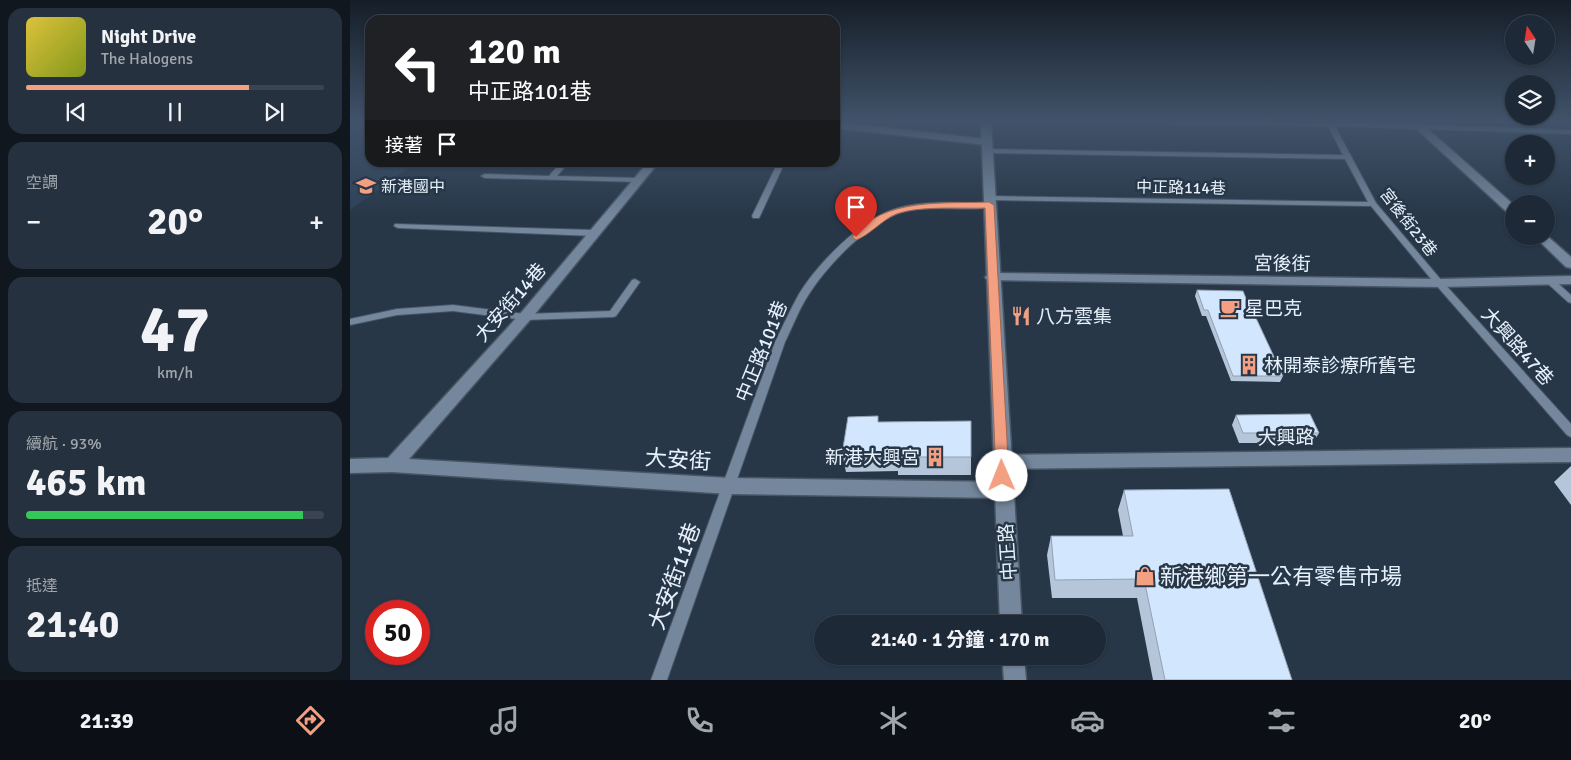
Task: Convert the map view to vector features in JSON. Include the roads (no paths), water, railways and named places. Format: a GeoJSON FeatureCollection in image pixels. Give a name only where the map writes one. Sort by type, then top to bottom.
{"type":"FeatureCollection","features":[{"type":"Feature","properties":{"kind":"street","name":"中正路"},"geometry":{"type":"LineString","coordinates":[[986,154],[1002,490],[1010,615]]}},
{"type":"Feature","properties":{"kind":"street"},"geometry":{"type":"LineString","coordinates":[[1449,154],[1505,204]]}},
{"type":"Feature","properties":{"kind":"street","name":"大安街14巷"},"geometry":{"type":"LineString","coordinates":[[392,465],[524,317],[650,167]]}},
{"type":"Feature","properties":{"kind":"street"},"geometry":{"type":"LineString","coordinates":[[1550,245],[1571,264]]}},
{"type":"Feature","properties":{"kind":"street","name":"宮後街"},"geometry":{"type":"LineString","coordinates":[[992,277],[1439,284],[1571,280]]}},
{"type":"Feature","properties":{"kind":"street","name":"大興路"},"geometry":{"type":"LineString","coordinates":[[1002,462],[1571,455]]}},
{"type":"Feature","properties":{"kind":"street","name":"大安街"},"geometry":{"type":"LineString","coordinates":[[350,466],[392,465],[729,486],[1002,490]]}},
{"type":"Feature","properties":{"kind":"street"},"geometry":{"type":"LineString","coordinates":[[1014,665],[1015,680]]}},
{"type":"Feature","properties":{"kind":"lane"},"geometry":{"type":"LineString","coordinates":[[1229,154],[1347,157]]}},
{"type":"Feature","properties":{"kind":"lane","name":"宮後街23巷"},"geometry":{"type":"LineString","coordinates":[[1345,154],[1372,204],[1439,284]]}},
{"type":"Feature","properties":{"kind":"lane"},"geometry":{"type":"LineString","coordinates":[[552,178],[562,167]]}},
{"type":"Feature","properties":{"kind":"lane"},"geometry":{"type":"LineString","coordinates":[[756,216],[780,167]]}},
{"type":"Feature","properties":{"kind":"lane"},"geometry":{"type":"LineString","coordinates":[[485,176],[640,180]]}},
{"type":"Feature","properties":{"kind":"lane","name":"中正路114巷"},"geometry":{"type":"LineString","coordinates":[[989,202],[1372,204]]}},
{"type":"Feature","properties":{"kind":"lane","name":"中正路101巷"},"geometry":{"type":"LineString","coordinates":[[729,486],[780,342],[805,293],[836,256],[867,228],[890,213],[921,207],[989,202]]}},
{"type":"Feature","properties":{"kind":"lane"},"geometry":{"type":"LineString","coordinates":[[398,226],[594,233]]}},
{"type":"Feature","properties":{"kind":"lane"},"geometry":{"type":"LineString","coordinates":[[1549,280],[1571,300]]}},
{"type":"Feature","properties":{"kind":"lane"},"geometry":{"type":"LineString","coordinates":[[350,322],[397,312],[453,308],[524,317],[613,314],[635,282]]}},
{"type":"Feature","properties":{"kind":"lane","name":"大興路47巷"},"geometry":{"type":"LineString","coordinates":[[1439,284],[1571,432]]}},
{"type":"Feature","properties":{"kind":"lane","name":"大安街11巷"},"geometry":{"type":"LineString","coordinates":[[660,680],[729,486]]}},
{"type":"Feature","properties":{"kind":"place","name":"新港國中"},"geometry":{"type":"Point","coordinates":[366,186]}},
{"type":"Feature","properties":{"kind":"place","name":"星巴克"},"geometry":{"type":"Point","coordinates":[1230,308]}},
{"type":"Feature","properties":{"kind":"place","name":"八方雲集"},"geometry":{"type":"Point","coordinates":[1021,316]}},
{"type":"Feature","properties":{"kind":"place","name":"林開泰診療所舊宅"},"geometry":{"type":"Point","coordinates":[1249,365]}},
{"type":"Feature","properties":{"kind":"place","name":"新港大興宮"},"geometry":{"type":"Point","coordinates":[935,457]}},
{"type":"Feature","properties":{"kind":"place","name":"新港鄉第一公有零售市場"},"geometry":{"type":"Point","coordinates":[1145,576]}}]}
